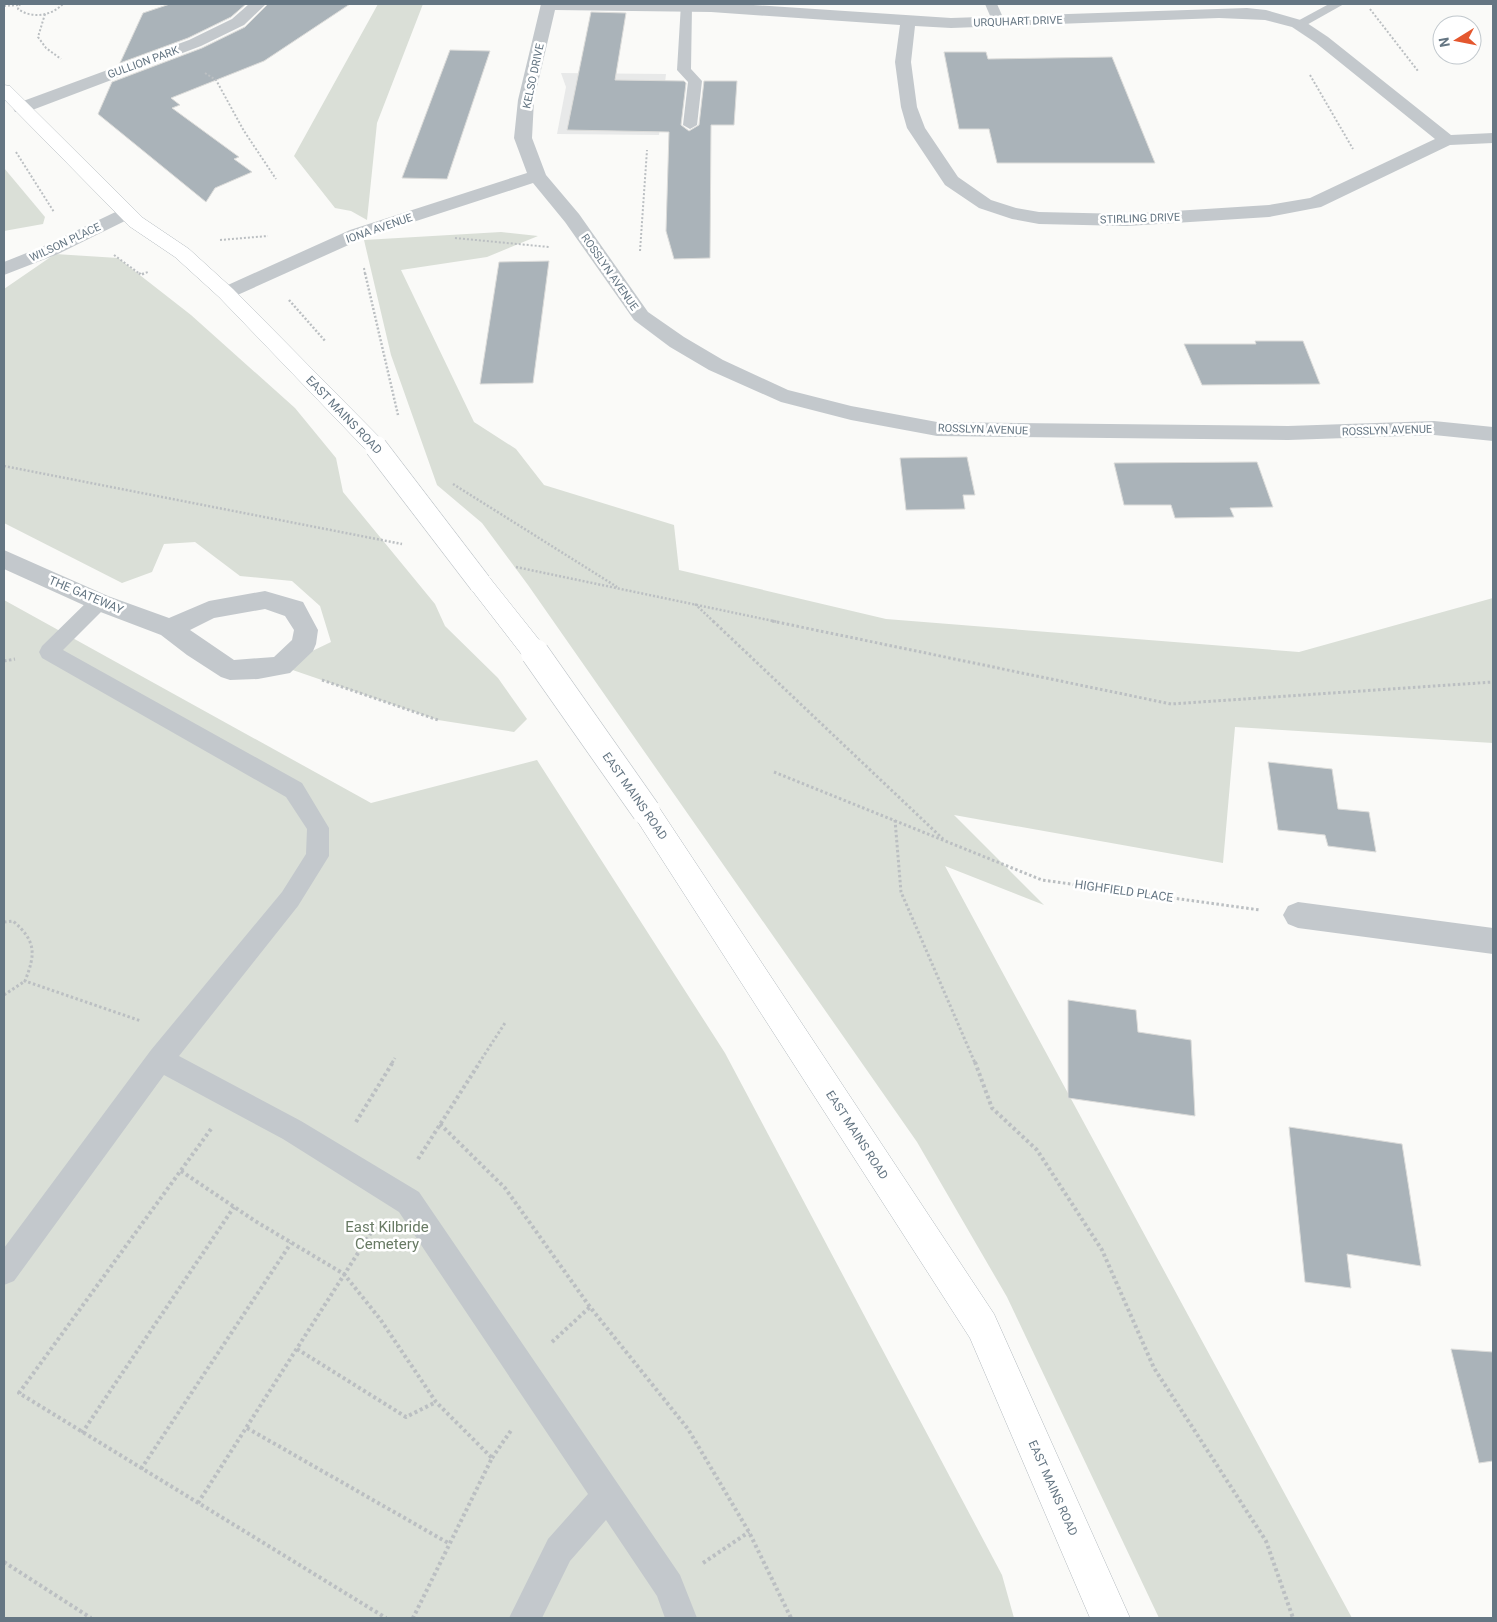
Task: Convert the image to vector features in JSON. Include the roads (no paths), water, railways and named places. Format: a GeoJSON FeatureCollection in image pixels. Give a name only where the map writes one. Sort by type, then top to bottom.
{"type":"FeatureCollection","features":[{"type":"Feature","properties":{"kind":"main road","name":"EAST MAINS ROAD"},"geometry":{"type":"LineString","coordinates":[[4,90],[126,213],[136,222],[182,253],[226,293],[376,446],[480,584],[535,653],[646,811],[982,1326],[1110,1618]]}},
{"type":"Feature","properties":{"kind":"street","name":"GULLION PARK"},"geometry":{"type":"LineString","coordinates":[[21,108],[195,43],[238,22],[258,4]]}},
{"type":"Feature","properties":{"kind":"street","name":"URQUHART DRIVE"},"geometry":{"type":"LineString","coordinates":[[548,4],[686,6],[765,10],[908,22],[1000,22],[1247,13],[1298,24],[1322,40],[1447,140]]}},
{"type":"Feature","properties":{"kind":"street","name":"KELSO DRIVE"},"geometry":{"type":"LineString","coordinates":[[537,176],[524,138],[526,100],[548,4]]}},
{"type":"Feature","properties":{"kind":"street","name":"STIRLING DRIVE"},"geometry":{"type":"LineString","coordinates":[[908,22],[903,62],[909,107],[916,128],[951,181],[985,204],[1012,213],[1039,218],[1127,220],[1269,212],[1315,202],[1370,178],[1447,140],[1493,138]]}},
{"type":"Feature","properties":{"kind":"street","name":"IONA AVENUE"},"geometry":{"type":"LineString","coordinates":[[226,293],[357,234],[537,176]]}},
{"type":"Feature","properties":{"kind":"street","name":"ROSSLYN AVENUE"},"geometry":{"type":"LineString","coordinates":[[537,176],[572,218],[641,316],[677,342],[716,365],[781,395],[851,413],[937,429],[1288,433],[1434,428],[1493,434]]}},
{"type":"Feature","properties":{"kind":"street","name":"WILSON PLACE"},"geometry":{"type":"LineString","coordinates":[[4,269],[51,250],[126,213]]}},
{"type":"Feature","properties":{"kind":"street","name":"THE GATEWAY"},"geometry":{"type":"LineString","coordinates":[[4,558],[99,602],[170,628],[230,670],[281,666],[304,644],[306,630],[294,609],[265,600],[209,610],[170,628]]}},
{"type":"Feature","properties":{"kind":"street"},"geometry":{"type":"LineString","coordinates":[[1298,915],[1493,941]]}},
{"type":"Feature","properties":{"kind":"lane"},"geometry":{"type":"LineString","coordinates":[[991,4],[1000,22]]}},
{"type":"Feature","properties":{"kind":"lane"},"geometry":{"type":"LineString","coordinates":[[1298,24],[1338,4]]}},
{"type":"Feature","properties":{"kind":"lane"},"geometry":{"type":"LineString","coordinates":[[686,6],[684,70],[695,81],[690,125]]}},
{"type":"Feature","properties":{"kind":"lane"},"geometry":{"type":"LineString","coordinates":[[4,1272],[160,1059],[290,899],[317,856],[318,828],[294,790],[49,652],[99,602]]}},
{"type":"Feature","properties":{"kind":"lane"},"geometry":{"type":"LineString","coordinates":[[160,1059],[292,1130],[408,1202],[669,1586],[681,1618]]}},
{"type":"Feature","properties":{"kind":"lane"},"geometry":{"type":"LineString","coordinates":[[526,1618],[559,1550],[607,1496]]}},
{"type":"Feature","properties":{"kind":"park label","name":"East Kilbride Cemetery"},"geometry":{"type":"Point","coordinates":[387,1236]}}]}
